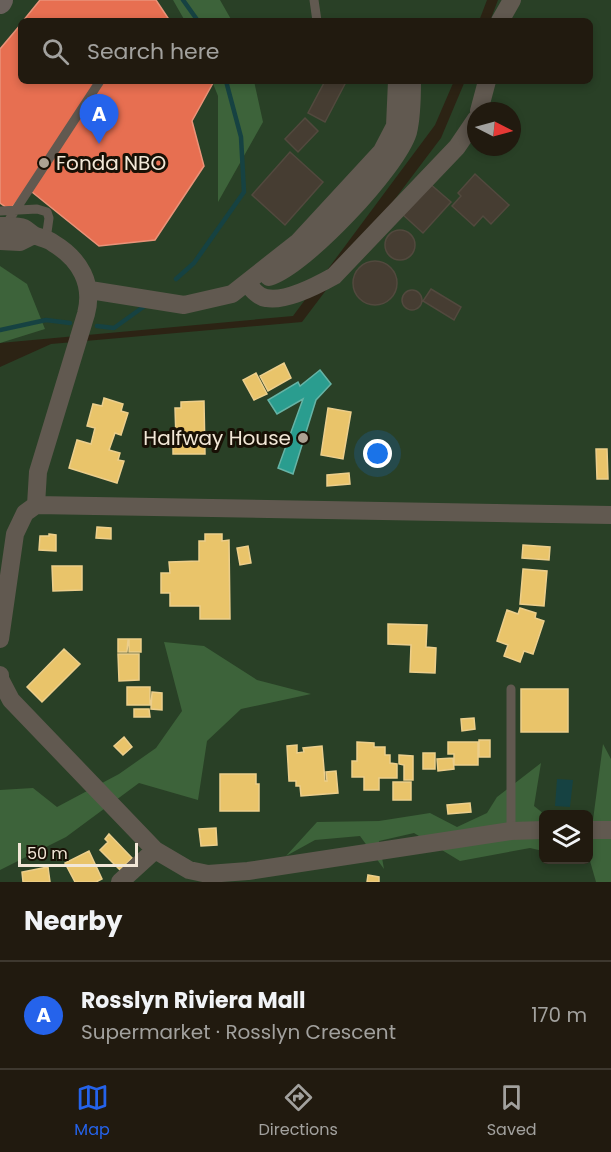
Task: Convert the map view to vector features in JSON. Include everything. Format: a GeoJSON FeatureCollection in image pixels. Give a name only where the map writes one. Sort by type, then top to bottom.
{"type":"FeatureCollection","features":[{"type":"Feature","properties":{"kind":"street"},"geometry":{"type":"LineString","coordinates":[[502,18],[512,0]]}},
{"type":"Feature","properties":{"kind":"street"},"geometry":{"type":"LineString","coordinates":[[90,290],[184,305],[231,294],[298,242],[382,151],[395,126],[397,84]]}},
{"type":"Feature","properties":{"kind":"street"},"geometry":{"type":"LineString","coordinates":[[247,283],[278,274],[314,246],[354,206],[384,171],[408,132],[412,84]]}},
{"type":"Feature","properties":{"kind":"street"},"geometry":{"type":"LineString","coordinates":[[481,102],[486,84]]}},
{"type":"Feature","properties":{"kind":"street"},"geometry":{"type":"LineString","coordinates":[[247,283],[258,294],[266,298],[291,295],[315,287],[334,276],[458,147],[467,133]]}},
{"type":"Feature","properties":{"kind":"street"},"geometry":{"type":"LineString","coordinates":[[1,226],[22,227],[69,256],[82,272],[90,290],[87,314],[38,472],[36,505]]}},
{"type":"Feature","properties":{"kind":"street"},"geometry":{"type":"LineString","coordinates":[[0,639],[15,534],[25,513],[36,505],[611,515]]}},
{"type":"Feature","properties":{"kind":"street"},"geometry":{"type":"LineString","coordinates":[[0,675],[10,700],[155,850],[189,870],[208,874],[248,871],[511,831],[539,830]]}},
{"type":"Feature","properties":{"kind":"street"},"geometry":{"type":"LineString","coordinates":[[593,830],[611,830]]}},
{"type":"Feature","properties":{"kind":"street"},"geometry":{"type":"LineString","coordinates":[[120,882],[155,850]]}},
{"type":"Feature","properties":{"kind":"lane"},"geometry":{"type":"LineString","coordinates":[[314,0],[317,18]]}},
{"type":"Feature","properties":{"kind":"lane"},"geometry":{"type":"LineString","coordinates":[[1,226],[98,84]]}},
{"type":"Feature","properties":{"kind":"lane"},"geometry":{"type":"LineString","coordinates":[[1,226],[37,209],[47,212],[49,218],[40,237]]}},
{"type":"Feature","properties":{"kind":"lane"},"geometry":{"type":"LineString","coordinates":[[511,689],[511,831]]}},
{"type":"Feature","properties":{"kind":"green space"},"geometry":{"type":"Polygon","coordinates":[[[0,0],[487,0],[480,18],[18,18],[18,84],[453,84],[435,125],[293,316],[0,343],[0,0]]]}},
{"type":"Feature","properties":{"kind":"green space"},"geometry":{"type":"Polygon","coordinates":[[[173,0],[220,0],[230,18],[183,18],[173,0]]]}},
{"type":"Feature","properties":{"kind":"green space"},"geometry":{"type":"Polygon","coordinates":[[[498,0],[611,0],[611,882],[0,882],[0,367],[51,344],[302,322],[441,138],[464,84],[593,84],[593,18],[491,18],[498,0]]]}},
{"type":"Feature","properties":{"kind":"green space"},"geometry":{"type":"Polygon","coordinates":[[[213,84],[255,84],[263,122],[218,202],[218,96],[213,84]]]}},
{"type":"Feature","properties":{"kind":"green space"},"geometry":{"type":"Polygon","coordinates":[[[0,266],[27,284],[45,329],[0,343],[0,266]]]}},
{"type":"Feature","properties":{"kind":"green space"},"geometry":{"type":"Polygon","coordinates":[[[164,642],[204,646],[257,680],[311,694],[241,709],[207,741],[198,800],[139,783],[66,837],[0,870],[0,790],[33,788],[57,807],[119,774],[156,748],[182,711],[164,642]]]}},
{"type":"Feature","properties":{"kind":"green space"},"geometry":{"type":"Polygon","coordinates":[[[603,744],[611,759],[611,882],[596,882],[591,864],[593,864],[593,820],[603,744]]]}},
{"type":"Feature","properties":{"kind":"green space"},"geometry":{"type":"Polygon","coordinates":[[[541,763],[534,806],[539,810],[539,850],[530,848],[460,861],[414,833],[379,841],[384,869],[360,836],[315,840],[286,856],[317,822],[379,821],[430,813],[457,827],[487,813],[497,797],[541,763]]]}},
{"type":"Feature","properties":{"kind":"water"},"geometry":{"type":"Polygon","coordinates":[[[557,779],[573,780],[570,807],[555,806],[557,779]]]}},
{"type":"Feature","properties":{"kind":"building: Homes"},"geometry":{"type":"Polygon","coordinates":[[[284,363],[291,378],[268,391],[260,376],[284,363]]]}},
{"type":"Feature","properties":{"kind":"building: Homes"},"geometry":{"type":"Polygon","coordinates":[[[256,373],[267,394],[254,400],[243,380],[256,373]]]}},
{"type":"Feature","properties":{"kind":"building: Homes"},"geometry":{"type":"Polygon","coordinates":[[[104,398],[123,404],[121,411],[128,413],[121,435],[115,433],[109,450],[120,453],[118,460],[124,461],[117,483],[69,468],[77,440],[91,444],[95,428],[87,426],[93,404],[102,406],[104,398]]]}},
{"type":"Feature","properties":{"kind":"building: Homes"},"geometry":{"type":"Polygon","coordinates":[[[204,401],[205,454],[173,454],[173,439],[176,439],[175,408],[181,408],[181,402],[204,401]]]}},
{"type":"Feature","properties":{"kind":"building: Homes"},"geometry":{"type":"Polygon","coordinates":[[[328,408],[351,412],[343,459],[321,455],[328,408]]]}},
{"type":"Feature","properties":{"kind":"building: Homes"},"geometry":{"type":"Polygon","coordinates":[[[596,449],[607,449],[608,479],[597,479],[596,449]]]}},
{"type":"Feature","properties":{"kind":"building: Homes"},"geometry":{"type":"Polygon","coordinates":[[[349,473],[350,484],[327,486],[327,475],[349,473]]]}},
{"type":"Feature","properties":{"kind":"building: Homes"},"geometry":{"type":"Polygon","coordinates":[[[97,527],[111,528],[111,539],[96,538],[97,527]]]}},
{"type":"Feature","properties":{"kind":"building: Homes"},"geometry":{"type":"Polygon","coordinates":[[[49,534],[56,535],[56,551],[39,550],[40,536],[49,536],[49,534]]]}},
{"type":"Feature","properties":{"kind":"building: Homes"},"geometry":{"type":"Polygon","coordinates":[[[205,534],[222,534],[222,541],[229,540],[230,619],[200,619],[200,606],[170,606],[170,593],[161,593],[161,573],[170,573],[169,562],[199,561],[199,541],[205,541],[205,534]]]}},
{"type":"Feature","properties":{"kind":"building: Homes"},"geometry":{"type":"Polygon","coordinates":[[[523,545],[550,547],[549,560],[522,558],[523,545]]]}},
{"type":"Feature","properties":{"kind":"building: Homes"},"geometry":{"type":"Polygon","coordinates":[[[248,546],[251,563],[240,565],[237,548],[248,546]]]}},
{"type":"Feature","properties":{"kind":"building: Homes"},"geometry":{"type":"Polygon","coordinates":[[[52,566],[82,566],[82,590],[53,591],[52,566]]]}},
{"type":"Feature","properties":{"kind":"building: Homes"},"geometry":{"type":"Polygon","coordinates":[[[523,569],[547,571],[544,606],[520,604],[523,569]]]}},
{"type":"Feature","properties":{"kind":"building: Homes"},"geometry":{"type":"Polygon","coordinates":[[[520,608],[536,613],[535,618],[544,621],[533,654],[524,651],[520,662],[504,656],[508,645],[497,641],[507,610],[518,614],[520,608]]]}},
{"type":"Feature","properties":{"kind":"building: Homes"},"geometry":{"type":"Polygon","coordinates":[[[388,624],[427,625],[426,647],[436,648],[435,673],[410,672],[411,645],[388,644],[388,624]]]}},
{"type":"Feature","properties":{"kind":"building: Homes"},"geometry":{"type":"Polygon","coordinates":[[[118,639],[128,639],[127,652],[118,652],[118,639]]]}},
{"type":"Feature","properties":{"kind":"building: Homes"},"geometry":{"type":"Polygon","coordinates":[[[129,639],[141,639],[141,652],[129,652],[129,639]]]}},
{"type":"Feature","properties":{"kind":"building: Homes"},"geometry":{"type":"Polygon","coordinates":[[[64,649],[80,664],[42,702],[27,687],[64,649]]]}},
{"type":"Feature","properties":{"kind":"building: Homes"},"geometry":{"type":"Polygon","coordinates":[[[118,654],[139,654],[139,680],[119,681],[118,654]]]}},
{"type":"Feature","properties":{"kind":"building: Homes"},"geometry":{"type":"Polygon","coordinates":[[[127,687],[150,687],[150,705],[127,705],[127,687]]]}},
{"type":"Feature","properties":{"kind":"building: Homes"},"geometry":{"type":"Polygon","coordinates":[[[521,689],[568,689],[568,732],[521,732],[521,689]]]}},
{"type":"Feature","properties":{"kind":"building: Homes"},"geometry":{"type":"Polygon","coordinates":[[[152,692],[162,693],[162,710],[151,709],[152,692]]]}},
{"type":"Feature","properties":{"kind":"building: Homes"},"geometry":{"type":"Polygon","coordinates":[[[134,709],[149,709],[150,717],[134,717],[134,709]]]}},
{"type":"Feature","properties":{"kind":"building: Homes"},"geometry":{"type":"Polygon","coordinates":[[[474,718],[475,729],[462,731],[461,719],[474,718]]]}},
{"type":"Feature","properties":{"kind":"building: Homes"},"geometry":{"type":"Polygon","coordinates":[[[124,737],[132,747],[123,755],[114,746],[124,737]]]}},
{"type":"Feature","properties":{"kind":"building: Homes"},"geometry":{"type":"Polygon","coordinates":[[[479,740],[490,740],[490,757],[479,757],[479,740]]]}},
{"type":"Feature","properties":{"kind":"building: Homes"},"geometry":{"type":"Polygon","coordinates":[[[357,742],[374,743],[374,747],[385,747],[385,755],[390,755],[390,763],[397,764],[397,778],[379,778],[379,790],[364,790],[364,777],[352,777],[352,761],[357,761],[357,742]]]}},
{"type":"Feature","properties":{"kind":"building: Homes"},"geometry":{"type":"Polygon","coordinates":[[[448,742],[478,742],[478,765],[454,765],[454,754],[448,754],[448,742]]]}},
{"type":"Feature","properties":{"kind":"building: Homes"},"geometry":{"type":"Polygon","coordinates":[[[297,745],[297,753],[304,752],[303,748],[322,746],[325,781],[327,781],[326,772],[336,771],[338,793],[301,796],[300,786],[296,786],[296,781],[289,781],[287,746],[297,745]]]}},
{"type":"Feature","properties":{"kind":"building: Homes"},"geometry":{"type":"Polygon","coordinates":[[[423,753],[435,753],[435,769],[423,769],[423,753]]]}},
{"type":"Feature","properties":{"kind":"building: Homes"},"geometry":{"type":"Polygon","coordinates":[[[399,755],[413,756],[413,780],[404,780],[404,765],[399,764],[399,755]]]}},
{"type":"Feature","properties":{"kind":"building: Homes"},"geometry":{"type":"Polygon","coordinates":[[[453,758],[454,769],[438,771],[437,759],[453,758]]]}},
{"type":"Feature","properties":{"kind":"building: Homes"},"geometry":{"type":"Polygon","coordinates":[[[220,774],[256,774],[256,784],[259,784],[259,811],[220,811],[220,774]]]}},
{"type":"Feature","properties":{"kind":"building: Homes"},"geometry":{"type":"Polygon","coordinates":[[[393,782],[411,782],[411,800],[393,800],[393,782]]]}},
{"type":"Feature","properties":{"kind":"building: Homes"},"geometry":{"type":"Polygon","coordinates":[[[470,803],[471,812],[448,814],[447,805],[470,803]]]}},
{"type":"Feature","properties":{"kind":"building: Homes"},"geometry":{"type":"Polygon","coordinates":[[[216,828],[217,845],[201,846],[199,829],[216,828]]]}},
{"type":"Feature","properties":{"kind":"building: Homes"},"geometry":{"type":"Polygon","coordinates":[[[109,834],[132,858],[120,870],[100,850],[108,842],[105,839],[109,834]]]}},
{"type":"Feature","properties":{"kind":"building: Homes"},"geometry":{"type":"Polygon","coordinates":[[[89,851],[102,879],[96,882],[75,882],[65,863],[89,851]]]}},
{"type":"Feature","properties":{"kind":"building: Homes"},"geometry":{"type":"Polygon","coordinates":[[[48,867],[50,882],[23,882],[22,872],[48,867]]]}},
{"type":"Feature","properties":{"kind":"building: Homes"},"geometry":{"type":"Polygon","coordinates":[[[368,875],[379,877],[379,882],[367,882],[368,875]]]}},
{"type":"Feature","properties":{"kind":"building: Shops"},"geometry":{"type":"Polygon","coordinates":[[[40,0],[156,0],[168,18],[25,18],[40,0]]]}},
{"type":"Feature","properties":{"kind":"building: Shops"},"geometry":{"type":"Polygon","coordinates":[[[18,28],[18,84],[212,84],[192,121],[204,166],[155,240],[99,246],[27,188],[10,210],[0,203],[0,49],[18,28]]]}},
{"type":"Feature","properties":{"kind":"building: Schools"},"geometry":{"type":"Polygon","coordinates":[[[320,370],[331,384],[316,400],[293,474],[278,468],[303,399],[277,414],[268,400],[298,382],[300,386],[320,370]]]}},
{"type":"Feature","properties":{"kind":"building: Other"},"geometry":{"type":"Polygon","coordinates":[[[323,84],[345,84],[325,122],[308,113],[323,84]]]}},
{"type":"Feature","properties":{"kind":"building: Other"},"geometry":{"type":"Polygon","coordinates":[[[305,118],[318,131],[298,152],[285,139],[305,118]]]}},
{"type":"Feature","properties":{"kind":"building: Other"},"geometry":{"type":"Polygon","coordinates":[[[290,152],[323,182],[285,225],[252,195],[290,152]]]}},
{"type":"Feature","properties":{"kind":"building: Other"},"geometry":{"type":"Polygon","coordinates":[[[475,174],[509,205],[491,224],[483,216],[474,226],[452,206],[461,196],[458,193],[475,174]]]}},
{"type":"Feature","properties":{"kind":"building: Other"},"geometry":{"type":"Polygon","coordinates":[[[429,183],[451,202],[423,233],[401,213],[429,183]]]}},
{"type":"Feature","properties":{"kind":"building: Other"},"geometry":{"type":"Polygon","coordinates":[[[400,230],[406,231],[414,239],[414,251],[406,259],[400,260],[394,259],[386,251],[385,245],[386,239],[394,231],[400,230]]]}},
{"type":"Feature","properties":{"kind":"building: Other"},"geometry":{"type":"Polygon","coordinates":[[[375,261],[384,262],[391,267],[396,274],[396,292],[391,299],[384,304],[375,305],[366,304],[359,299],[354,292],[353,283],[354,274],[359,267],[366,262],[375,261]]]}},
{"type":"Feature","properties":{"kind":"building: Other"},"geometry":{"type":"Polygon","coordinates":[[[431,289],[461,307],[454,320],[423,301],[431,289]]]}},
{"type":"Feature","properties":{"kind":"building: Other"},"geometry":{"type":"Polygon","coordinates":[[[412,290],[419,293],[422,300],[419,307],[412,310],[405,307],[402,300],[405,293],[412,290]]]}},
{"type":"Feature","properties":{"kind":"waterway"},"geometry":{"type":"LineString","coordinates":[[183,0],[196,18]]}},
{"type":"Feature","properties":{"kind":"waterway"},"geometry":{"type":"LineString","coordinates":[[176,279],[194,263],[244,192],[241,137],[227,84]]}},
{"type":"Feature","properties":{"kind":"waterway"},"geometry":{"type":"LineString","coordinates":[[97,326],[114,328],[146,305]]}},
{"type":"Feature","properties":{"kind":"waterway"},"geometry":{"type":"LineString","coordinates":[[0,330],[46,320],[70,323]]}},
{"type":"Feature","properties":{"kind":"place","name":"Rosslyn Riviera Mall"},"geometry":{"type":"Point","coordinates":[99,144]}},
{"type":"Feature","properties":{"kind":"place","name":"Fonda NBO"},"geometry":{"type":"Point","coordinates":[44,163]}},
{"type":"Feature","properties":{"kind":"place","name":"Halfway House"},"geometry":{"type":"Point","coordinates":[303,438]}}]}
